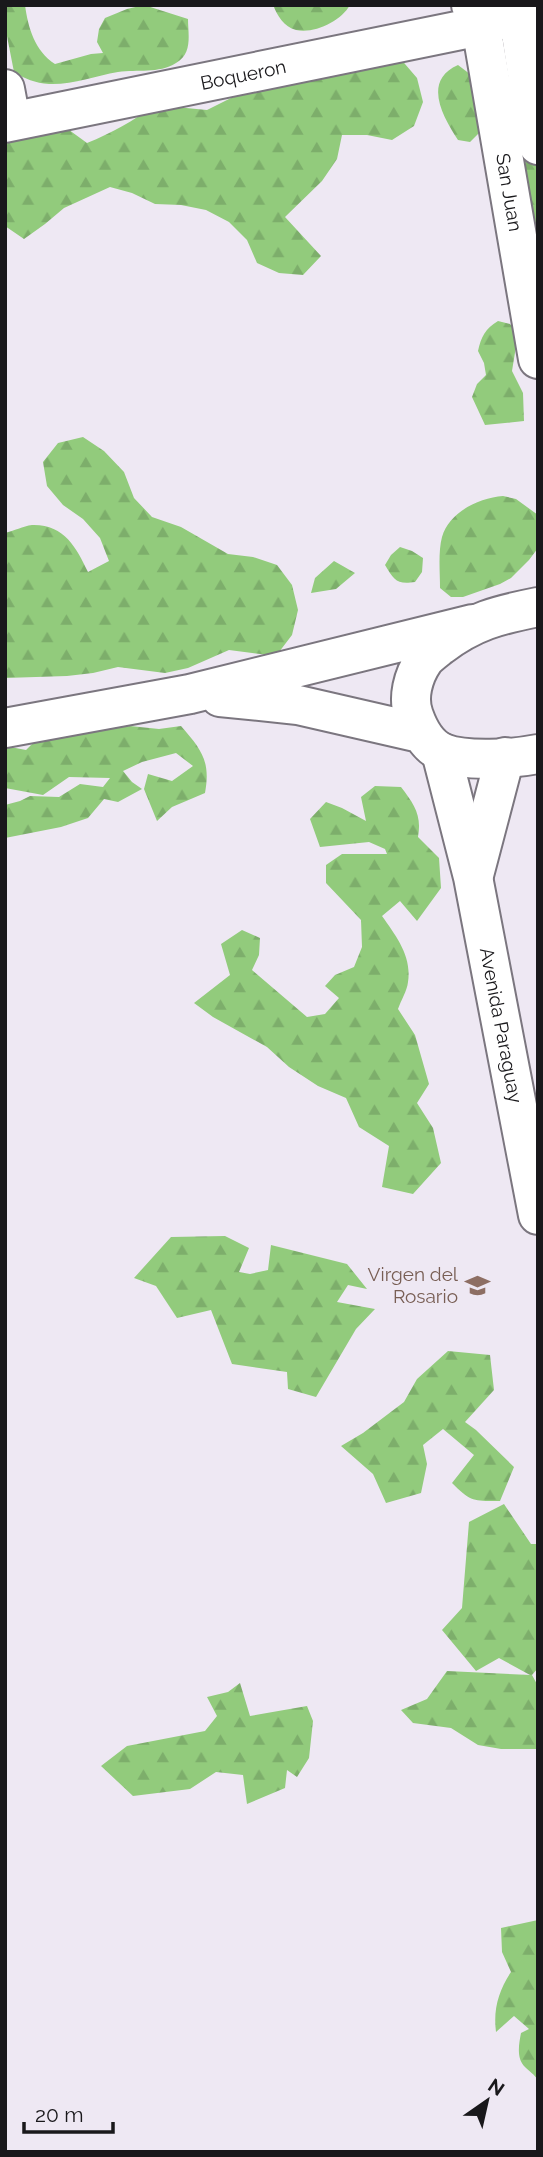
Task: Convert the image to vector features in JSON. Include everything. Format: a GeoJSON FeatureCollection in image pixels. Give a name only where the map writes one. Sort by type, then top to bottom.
{"type":"FeatureCollection","features":[{"type":"Feature","properties":{"kind":"main road","name":"Boqueron"},"geometry":{"type":"LineString","coordinates":[[7,111],[476,15],[523,15]]}},
{"type":"Feature","properties":{"kind":"main road","name":"San Juan"},"geometry":{"type":"LineString","coordinates":[[476,15],[538,359]]}},
{"type":"Feature","properties":{"kind":"main road","name":"San Juan"},"geometry":{"type":"LineString","coordinates":[[523,15],[538,145]]}},
{"type":"Feature","properties":{"kind":"main road"},"geometry":{"type":"LineString","coordinates":[[5,728],[190,694],[538,607]]}},
{"type":"Feature","properties":{"kind":"main road","name":"Avenida Paraguay"},"geometry":{"type":"LineString","coordinates":[[474,624],[447,641],[425,660],[412,689],[412,709],[431,743],[473,877],[538,1215]]}},
{"type":"Feature","properties":{"kind":"main road"},"geometry":{"type":"LineString","coordinates":[[190,694],[298,705],[431,743],[467,758],[521,755],[473,877]]}},
{"type":"Feature","properties":{"kind":"green space"},"geometry":{"type":"Polygon","coordinates":[[[6,5],[25,5],[28,22],[38,46],[55,64],[103,53],[97,42],[99,29],[105,18],[144,5],[188,19],[187,49],[176,63],[162,69],[118,72],[66,83],[35,82],[14,72],[5,26],[6,5]]]}},
{"type":"Feature","properties":{"kind":"green space"},"geometry":{"type":"Polygon","coordinates":[[[273,5],[350,5],[327,25],[303,31],[285,23],[273,5]]]}},
{"type":"Feature","properties":{"kind":"green space"},"geometry":{"type":"Polygon","coordinates":[[[399,57],[417,78],[423,102],[414,126],[392,140],[367,135],[342,135],[337,159],[322,181],[285,217],[321,256],[303,275],[279,273],[257,263],[247,240],[229,222],[206,210],[155,204],[132,193],[110,187],[64,208],[24,239],[5,226],[5,139],[65,127],[87,143],[122,126],[155,105],[207,110],[231,98],[280,84],[399,57]]]}},
{"type":"Feature","properties":{"kind":"green space"},"geometry":{"type":"Polygon","coordinates":[[[458,65],[479,81],[538,89],[538,238],[533,239],[485,122],[470,142],[458,140],[447,121],[438,90],[447,72],[458,65]]]}},
{"type":"Feature","properties":{"kind":"green space"},"geometry":{"type":"Polygon","coordinates":[[[498,321],[510,324],[518,334],[512,371],[523,393],[524,421],[485,425],[472,397],[477,384],[486,375],[478,351],[481,342],[487,330],[498,321]]]}},
{"type":"Feature","properties":{"kind":"green space"},"geometry":{"type":"Polygon","coordinates":[[[83,437],[104,451],[124,472],[134,498],[152,517],[181,527],[228,554],[253,557],[277,565],[292,585],[298,610],[292,635],[276,656],[229,650],[188,668],[165,673],[118,667],[67,676],[5,678],[5,533],[32,525],[53,528],[68,539],[88,572],[109,561],[100,538],[83,519],[63,505],[47,486],[43,462],[58,443],[83,437]]]}},
{"type":"Feature","properties":{"kind":"green space"},"geometry":{"type":"Polygon","coordinates":[[[503,496],[516,499],[538,515],[538,548],[511,578],[463,597],[451,597],[440,588],[440,549],[446,528],[451,520],[466,508],[503,496]]]}},
{"type":"Feature","properties":{"kind":"green space"},"geometry":{"type":"Polygon","coordinates":[[[400,547],[423,558],[422,572],[415,582],[404,583],[397,580],[385,565],[400,547]]]}},
{"type":"Feature","properties":{"kind":"green space"},"geometry":{"type":"Polygon","coordinates":[[[334,561],[355,573],[336,589],[311,593],[315,578],[334,561]]]}},
{"type":"Feature","properties":{"kind":"green space"},"geometry":{"type":"Polygon","coordinates":[[[130,726],[159,729],[181,726],[203,756],[207,772],[205,793],[172,807],[157,821],[144,789],[148,774],[172,781],[193,766],[176,753],[142,762],[123,771],[142,789],[118,802],[104,799],[88,818],[61,827],[5,838],[5,805],[30,796],[59,797],[80,784],[103,787],[110,778],[69,777],[43,795],[5,788],[5,746],[26,750],[41,735],[130,726]]]}},
{"type":"Feature","properties":{"kind":"green space"},"geometry":{"type":"Polygon","coordinates":[[[375,786],[401,787],[416,810],[419,822],[418,837],[439,858],[441,888],[417,921],[400,901],[382,916],[402,947],[408,964],[407,985],[398,1009],[415,1035],[429,1084],[417,1103],[433,1128],[441,1163],[413,1194],[382,1187],[389,1146],[359,1127],[346,1098],[318,1086],[289,1067],[267,1047],[213,1017],[194,1003],[230,975],[221,944],[242,930],[260,938],[259,955],[252,970],[307,1017],[325,1014],[339,998],[325,986],[335,975],[354,967],[362,947],[361,920],[326,883],[326,865],[342,854],[387,854],[385,849],[369,842],[320,847],[310,819],[326,802],[366,821],[361,797],[375,786]]]}},
{"type":"Feature","properties":{"kind":"green space"},"geometry":{"type":"Polygon","coordinates":[[[225,1236],[249,1248],[239,1272],[250,1274],[268,1270],[271,1245],[347,1264],[367,1289],[348,1285],[337,1302],[375,1309],[356,1329],[316,1397],[288,1389],[287,1372],[232,1364],[211,1310],[177,1318],[156,1286],[134,1278],[171,1237],[225,1236]]]}},
{"type":"Feature","properties":{"kind":"green space"},"geometry":{"type":"Polygon","coordinates":[[[448,1351],[490,1355],[494,1390],[465,1422],[514,1467],[500,1501],[468,1497],[452,1483],[474,1455],[443,1429],[423,1445],[427,1464],[421,1493],[386,1503],[373,1474],[341,1446],[404,1402],[417,1379],[448,1351]]]}},
{"type":"Feature","properties":{"kind":"green space"},"geometry":{"type":"Polygon","coordinates":[[[504,1504],[531,1544],[538,1544],[538,1668],[532,1675],[538,1686],[538,1749],[501,1749],[478,1745],[451,1728],[413,1723],[401,1710],[427,1699],[447,1671],[530,1675],[499,1658],[476,1671],[442,1630],[462,1608],[469,1522],[504,1504]]]}},
{"type":"Feature","properties":{"kind":"green space"},"geometry":{"type":"Polygon","coordinates":[[[240,1683],[250,1716],[307,1706],[313,1721],[309,1758],[297,1777],[287,1770],[285,1788],[247,1804],[243,1775],[216,1772],[190,1789],[133,1796],[101,1766],[127,1746],[205,1731],[217,1716],[207,1697],[228,1692],[240,1683]]]}},
{"type":"Feature","properties":{"kind":"green space"},"geometry":{"type":"Polygon","coordinates":[[[538,1920],[538,2080],[522,2063],[519,2055],[521,2033],[529,2029],[514,2016],[496,2032],[495,2015],[503,1986],[511,1972],[502,1952],[501,1928],[538,1920]]]}},
{"type":"Feature","properties":{"kind":"place","name":"Virgen del Rosario"},"geometry":{"type":"Point","coordinates":[478,1285]}}]}
